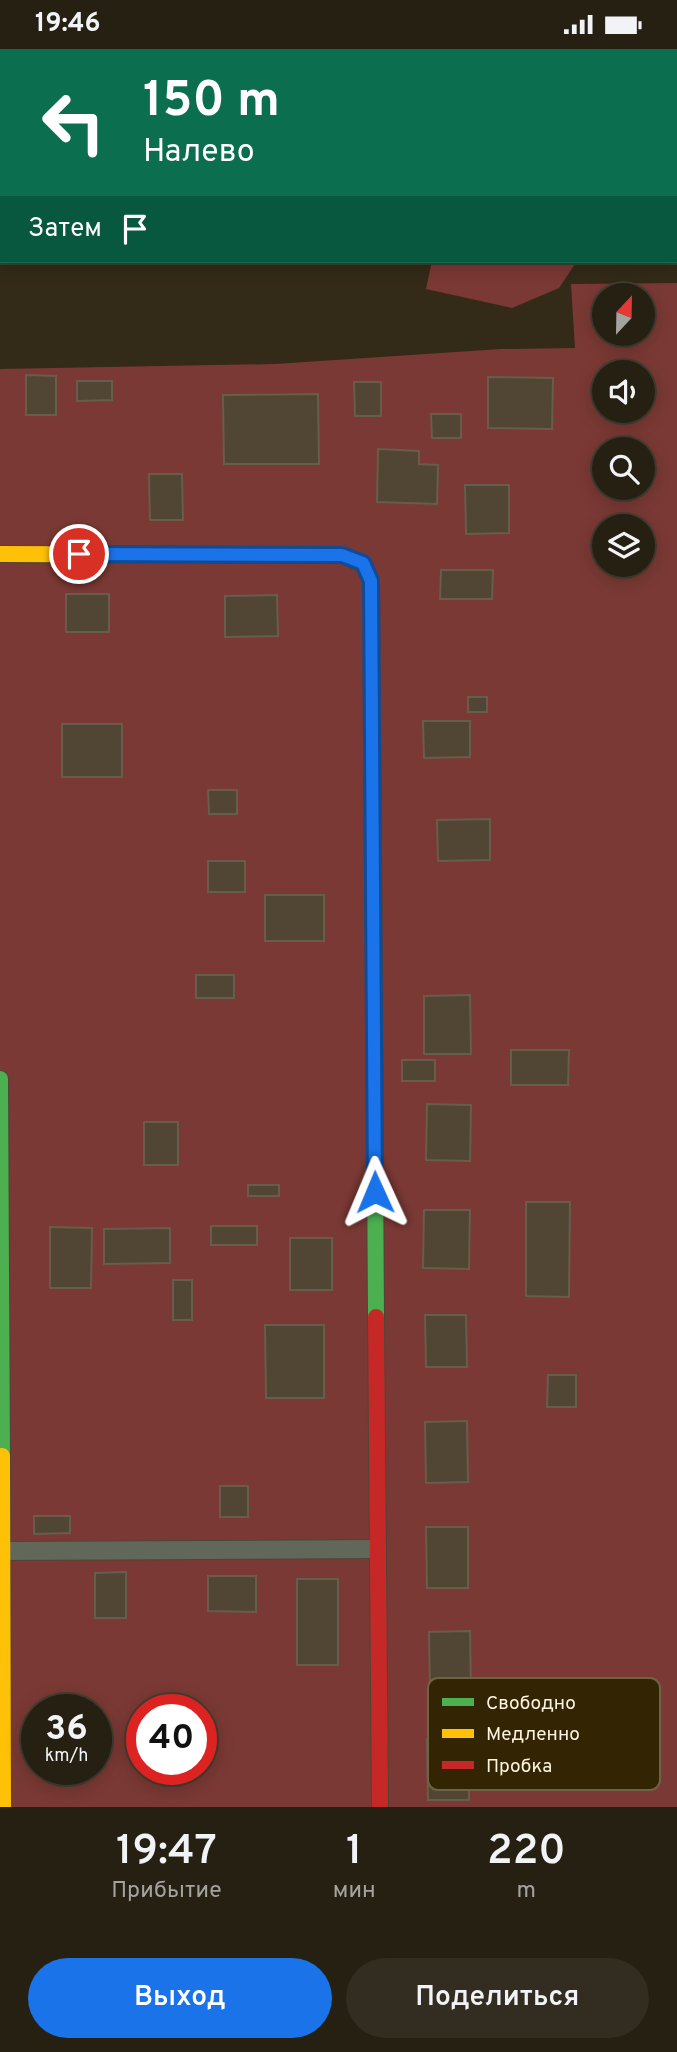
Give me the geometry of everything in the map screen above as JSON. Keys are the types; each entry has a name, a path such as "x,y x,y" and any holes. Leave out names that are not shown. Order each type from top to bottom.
{"street":[{"path":"0,554 342,555 363,563 371,581 380,1807"},
{"path":"0,1079 3,1807"}],"lane":[{"path":"2,1551 377,1549"}],"shaded area":[{"path":"432,263 576,263 559,288 512,308 426,289"},
{"path":"655,283 677,283 677,1807 0,1807 0,369 275,364 501,349 575,348 571,284 592,284 592,347 654,347"}],"building":[{"path":"26,375 56,376 56,415 26,415"},
{"path":"488,377 553,378 552,429 488,428"},
{"path":"77,381 112,381 112,400 77,401"},
{"path":"354,382 381,382 381,416 355,416"},
{"path":"318,394 319,464 224,464 223,395"},
{"path":"431,414 461,414 461,438 432,438"},
{"path":"378,449 419,451 419,464 438,465 437,504 377,502"},
{"path":"149,474 182,474 183,520 150,520"},
{"path":"465,485 509,485 509,533 466,534"},
{"path":"441,570 493,570 492,599 440,599"},
{"path":"66,594 109,594 109,632 66,632"},
{"path":"277,595 278,636 225,637 225,596"},
{"path":"468,697 487,697 487,712 468,712"},
{"path":"423,721 470,721 470,757 424,758"},
{"path":"62,724 122,724 122,777 62,777"},
{"path":"208,790 237,790 237,814 209,814"},
{"path":"490,819 490,860 438,861 437,820"},
{"path":"208,861 245,861 245,892 208,892"},
{"path":"265,895 324,895 324,941 265,941"},
{"path":"196,975 234,975 234,998 196,998"},
{"path":"470,995 471,1054 424,1054 424,996"},
{"path":"511,1050 569,1050 568,1085 511,1085"},
{"path":"402,1060 435,1060 435,1081 402,1081"},
{"path":"427,1104 471,1105 470,1161 426,1160"},
{"path":"144,1122 178,1122 178,1165 144,1165"},
{"path":"248,1185 279,1185 279,1196 248,1196"},
{"path":"526,1202 570,1202 569,1297 526,1296"},
{"path":"424,1210 470,1210 469,1269 423,1268"},
{"path":"211,1226 257,1226 257,1245 211,1245"},
{"path":"50,1227 92,1228 91,1288 50,1288"},
{"path":"170,1228 170,1263 104,1264 104,1229"},
{"path":"290,1238 332,1238 332,1290 290,1290"},
{"path":"173,1280 192,1280 192,1320 173,1320"},
{"path":"425,1315 466,1315 467,1367 426,1367"},
{"path":"265,1325 324,1325 324,1398 266,1398"},
{"path":"548,1375 576,1375 576,1407 547,1407"},
{"path":"467,1421 468,1482 426,1483 425,1422"},
{"path":"220,1486 248,1486 248,1517 220,1517"},
{"path":"34,1516 70,1516 70,1533 34,1534"},
{"path":"426,1527 468,1527 468,1588 427,1588"},
{"path":"126,1572 126,1618 95,1618 95,1573"},
{"path":"208,1576 256,1576 256,1612 208,1611"},
{"path":"297,1579 338,1579 338,1665 297,1665"},
{"path":"470,1631 471,1678 430,1678 429,1632"},
{"path":"427,1739 428,1790 469,1790 469,1800 428,1800"}],"traffic: fast":[{"path":"373,841 376,1317"},
{"path":"0,1079 2,1456"}],"traffic: slow":[{"path":"0,554 284,555"},
{"path":"2,1456 3,1807"}],"traffic: jam":[{"path":"284,555 342,555 363,564 371,581 373,841"},
{"path":"376,1317 380,1807"}],"route":[{"path":"79,554 342,555 363,563 371,581 375,1192"}]}
